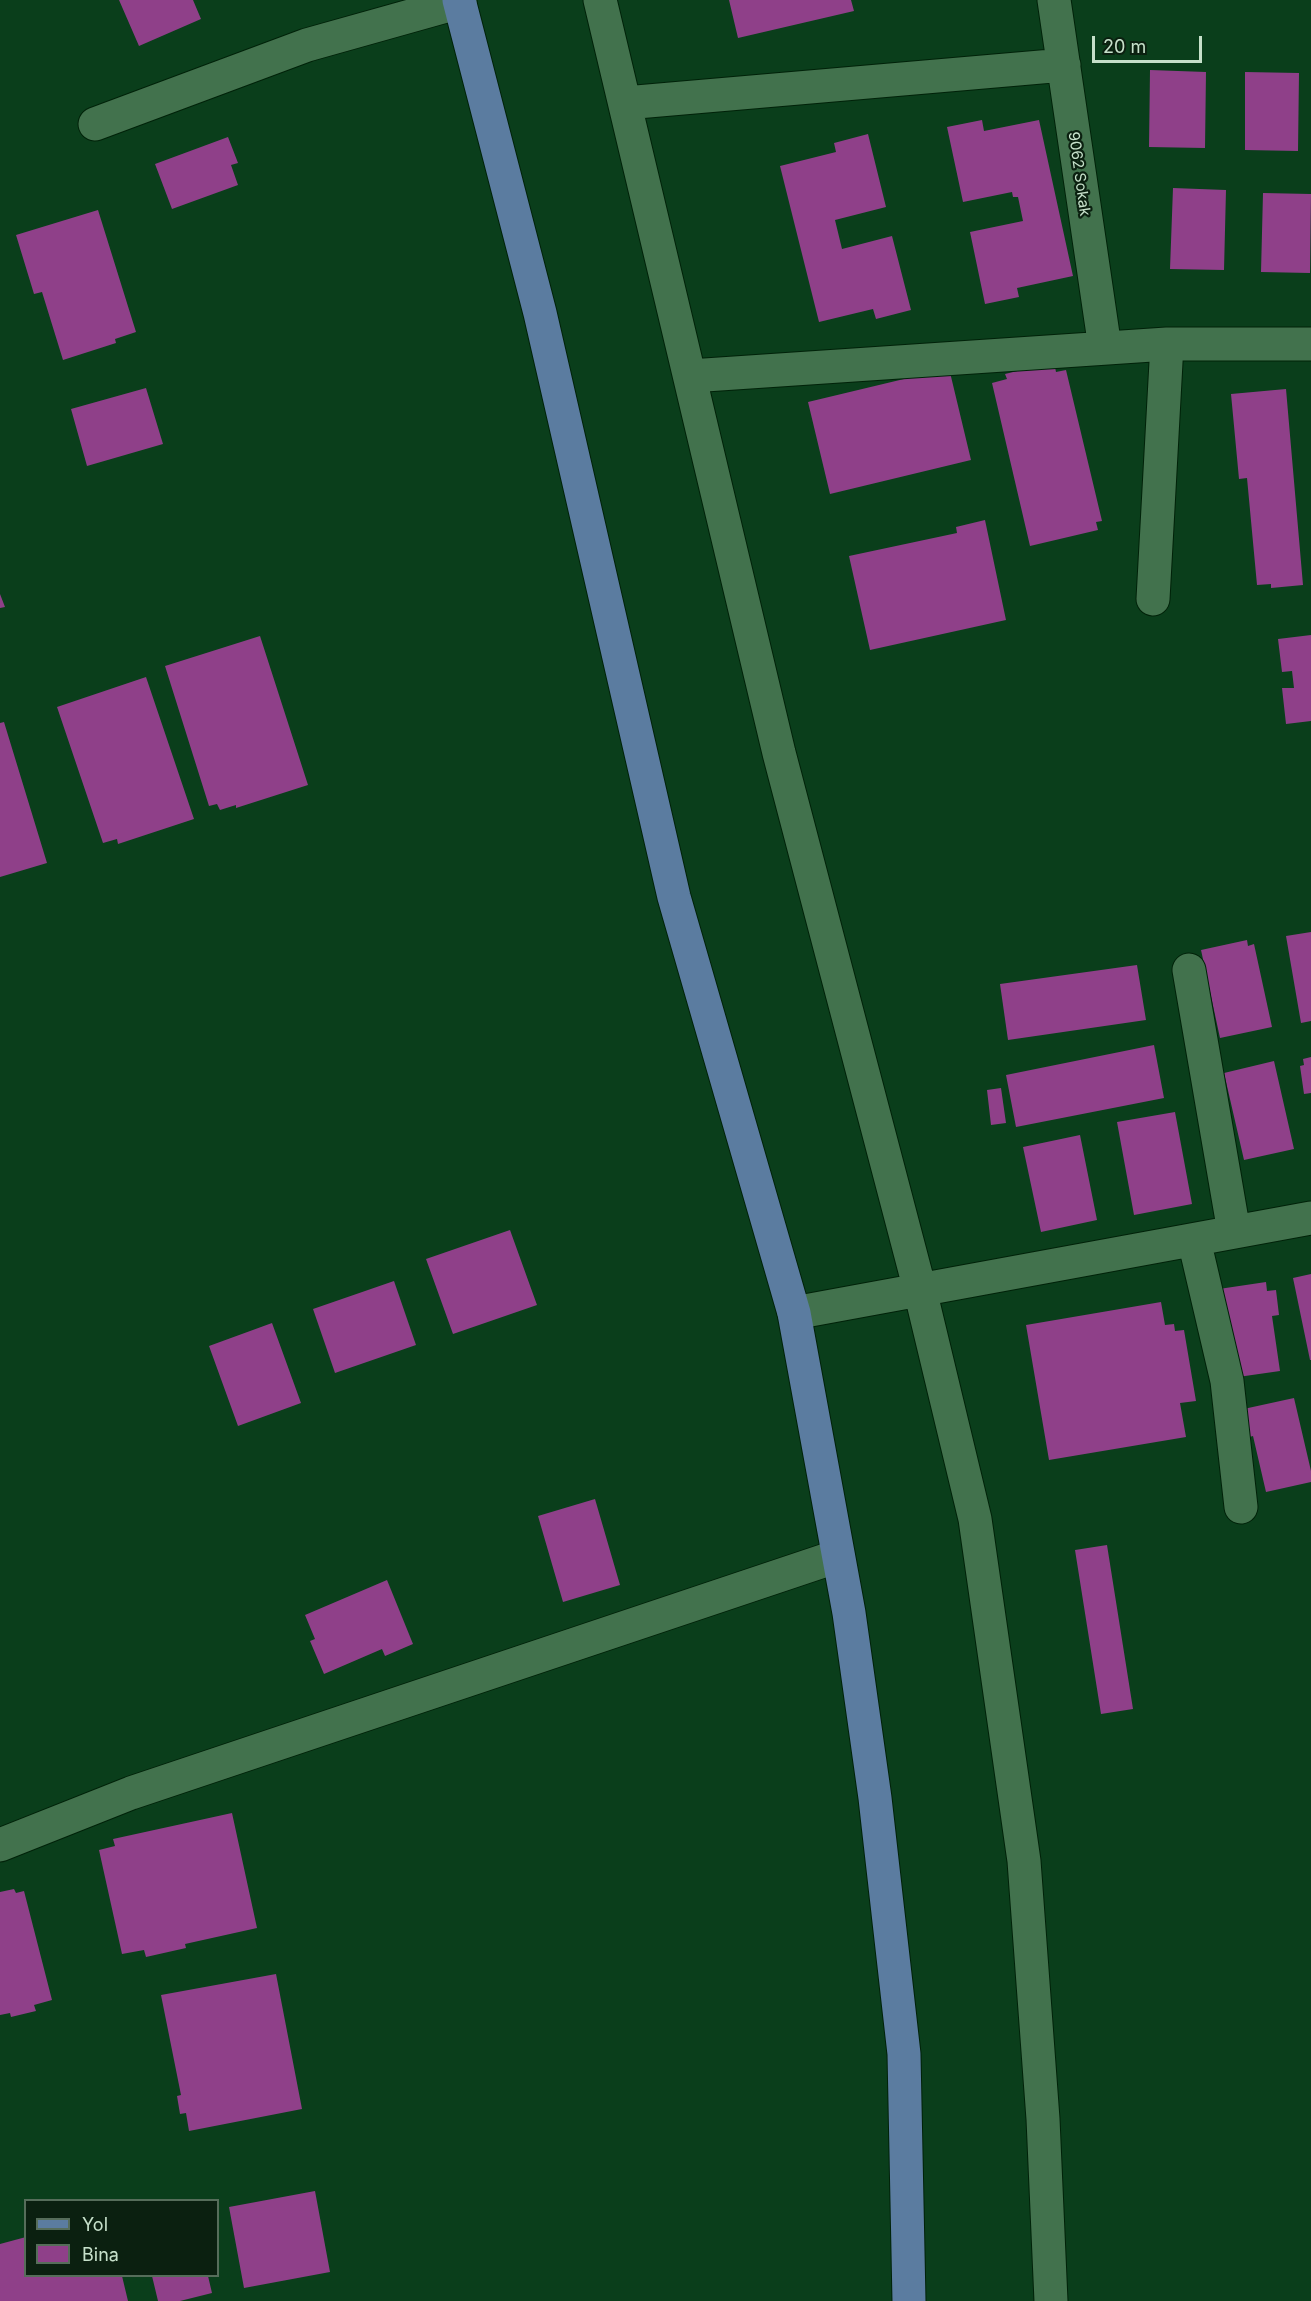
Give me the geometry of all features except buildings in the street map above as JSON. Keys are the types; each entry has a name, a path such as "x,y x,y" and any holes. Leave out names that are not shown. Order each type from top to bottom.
{"main road":[{"path":"459,1 540,313 674,897 794,1313 849,1613 875,1798 904,2054 909,2301"}],"street":[{"path":"600,0 779,753 920,1290 975,1519 1024,1861 1043,2119 1051,2301"},
{"name":"9062 Sokak","path":"1054,0 1105,348"},
{"path":"95,124 307,45 459,1"},
{"path":"625,103 1064,66"},
{"path":"690,376 1167,344 1311,344"},
{"path":"1153,599 1167,344"},
{"path":"1189,970 1234,1232"},
{"path":"794,1313 1311,1218"},
{"path":"1194,1240 1227,1381 1241,1507"},
{"path":"0,1845 131,1792 838,1556"}]}
